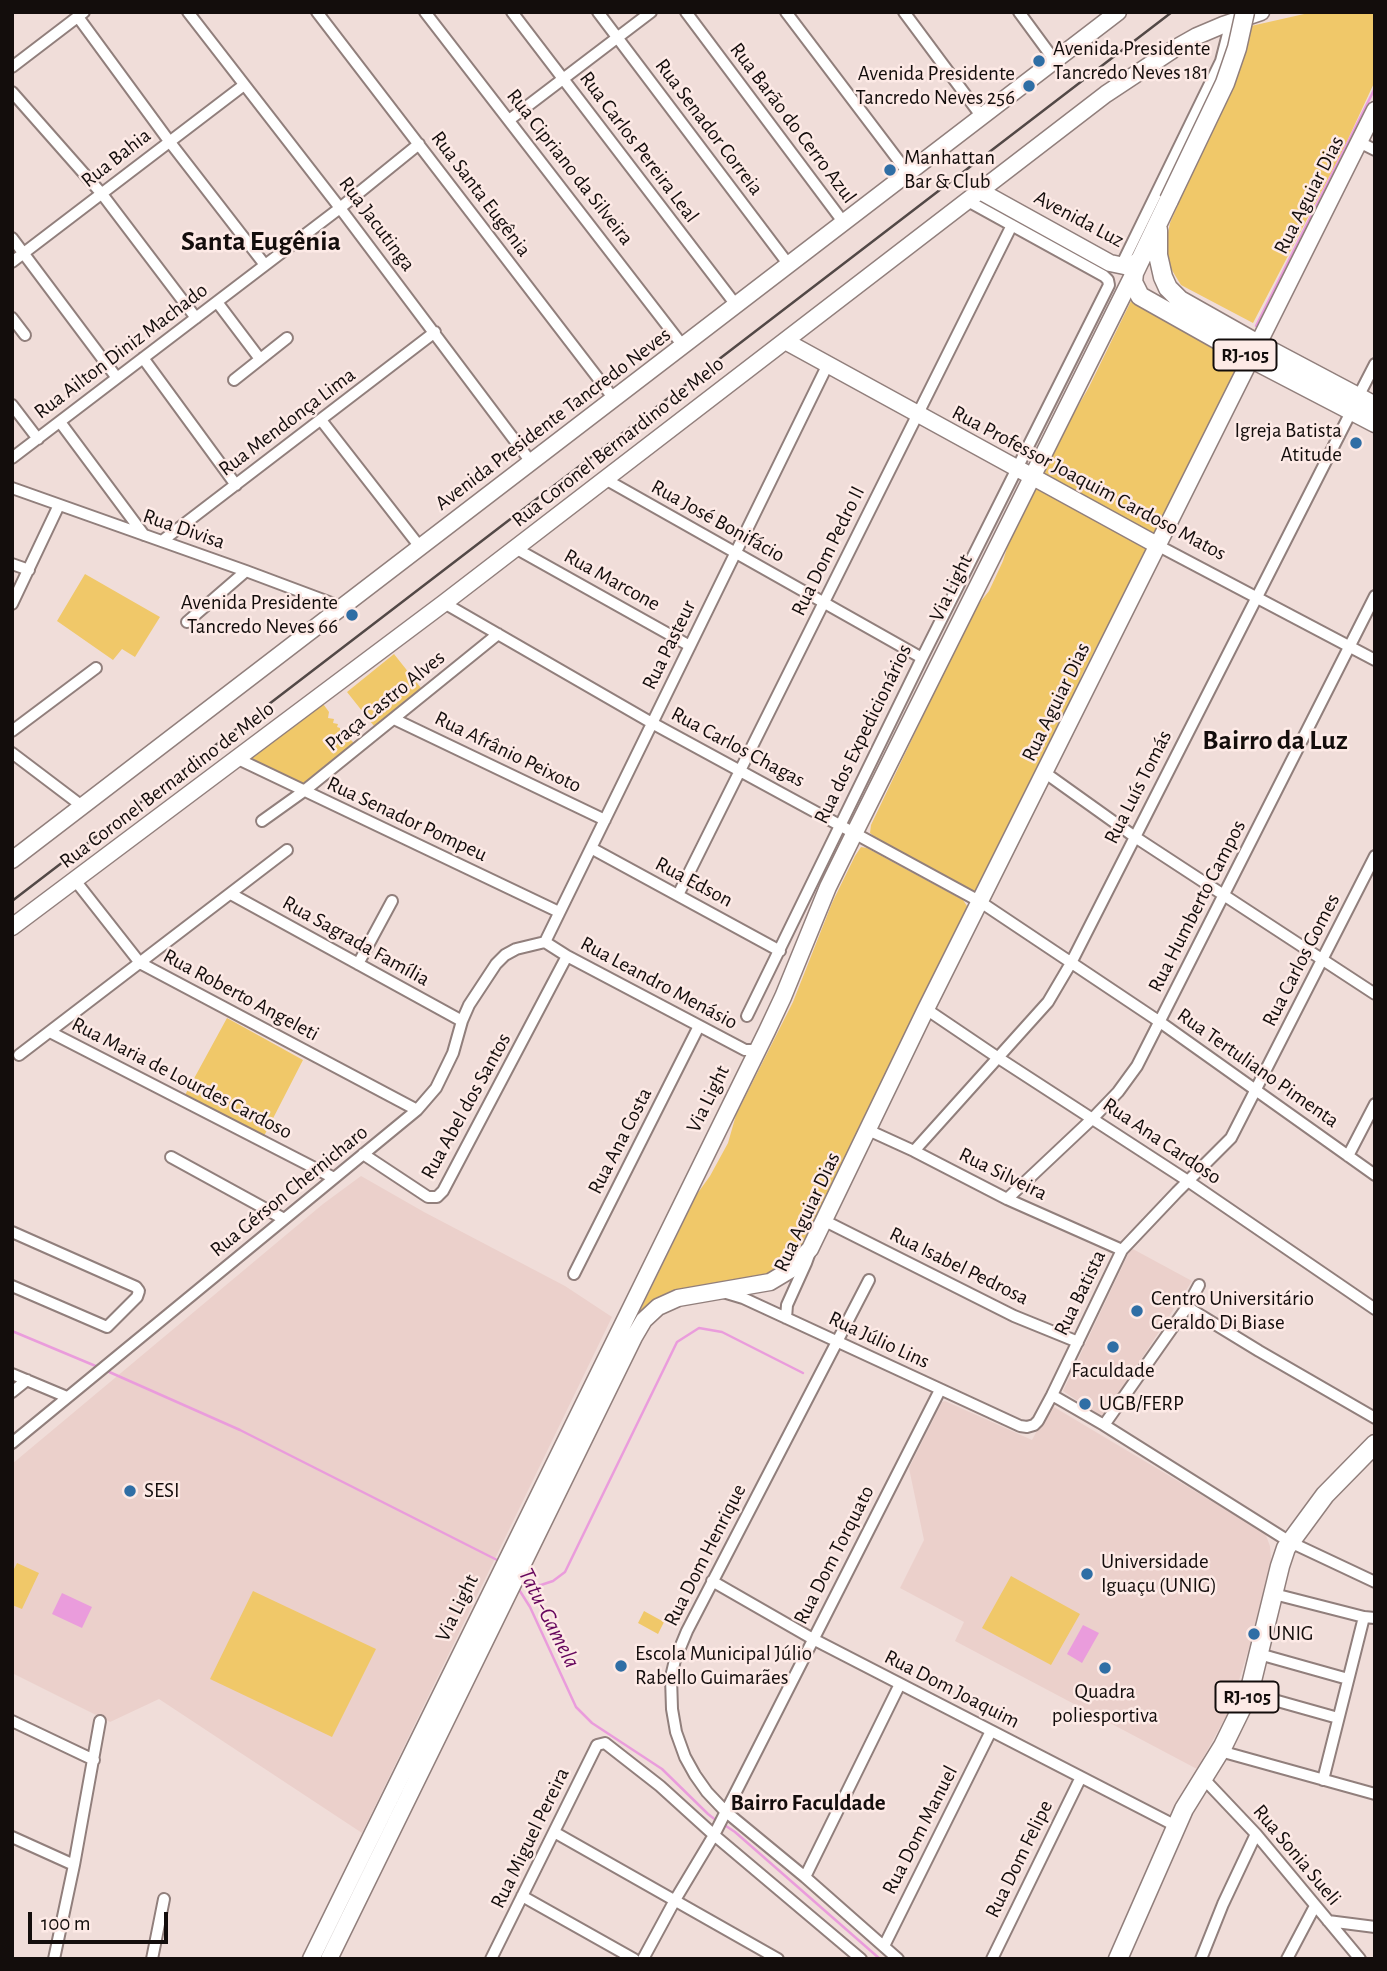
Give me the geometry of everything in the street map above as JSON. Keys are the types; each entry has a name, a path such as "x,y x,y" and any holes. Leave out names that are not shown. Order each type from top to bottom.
{"main road":[{"name":"Avenida Presidente Tancredo Neves","path":"12,860 1118,12"},
{"name":"Rua Coronel Bernardino de Melo","path":"12,927 444,603 1106,94 1185,42 1238,17 1262,12"},
{"name":"RJ-105","path":"1160,219 1225,83 1237,48 1238,17"},
{"name":"Rua Aguiar Dias","path":"810,1249 979,901 1374,112"},
{"name":"Avenida Luz","path":"974,196 1110,263 1132,266"},
{"name":"Avenida Luz","path":"1160,219 1132,266 1134,285 1142,298 1255,351 1355,403 1375,423"},
{"name":"Avenida Luz","path":"1160,219 1158,255 1168,288 1186,304 1255,351"},
{"name":"Via Light","path":"311,1959 783,997 828,887 1032,476 1132,266"},
{"name":"Rua Professor Joaquim Cardoso Matos","path":"785,341 1157,545"},
{"name":"Avenida Luz","path":"1355,403 1375,406"},
{"name":"Via Light","path":"328,1959 643,1321 671,1300 771,1282 790,1270 810,1249"},
{"name":"RJ-105","path":"1118,1959 1176,1826 1220,1751 1249,1693 1280,1566 1290,1542 1325,1495 1375,1444"}],"street":[{"name":"Rua Jacutinga","path":"188,12 435,332 531,462"},
{"name":"Rua Santa Eugênia","path":"317,12 614,399"},
{"name":"Rua Cipriano da Silveira","path":"425,12 683,346"},
{"name":"Rua Carlos Pereira Leal","path":"512,12 736,305"},
{"name":"Rua Senador Correia","path":"598,12 789,265"},
{"path":"509,120 651,12"},
{"name":"Rua Barão do Cerro Azul","path":"686,12 844,223"},
{"path":"786,12 908,173"},
{"path":"904,12 982,117"},
{"path":"1019,12 1055,61"},
{"path":"12,67 81,15 169,141 265,265"},
{"path":"1132,266 1238,17"},
{"name":"Rua Bahia","path":"12,262 244,85"},
{"path":"12,92 102,194 196,318"},
{"path":"1359,142 1375,150"},
{"name":"Rua Ailton Diniz Machado","path":"12,458 340,208 419,144"},
{"name":"Avenida Luz","path":"974,196 1012,225 1104,276 1110,282"},
{"name":"Rua Dom Pedro II","path":"678,895 1012,225"},
{"path":"12,238 117,378"},
{"name":"Rua dos Expedicionários","path":"747,1016 1110,282"},
{"path":"217,302 260,359"},
{"path":"12,318 25,335"},
{"name":"Rua Mendonça Lima","path":"162,541 435,332"},
{"path":"234,380 287,338"},
{"path":"143,358 236,485"},
{"name":"Rua Pasteur","path":"545,942 828,364"},
{"name":"Rua Luís Tomás","path":"915,1151 1048,1002 1071,962 1375,364"},
{"path":"12,405 38,439"},
{"path":"320,420 420,547"},
{"path":"60,422 144,535"},
{"name":"Rua José Bonifácio","path":"605,479 922,658"},
{"name":"Rua Divisa","path":"12,488 342,607"},
{"path":"12,604 59,505"},
{"name":"Rua Professor Joaquim Cardoso Matos","path":"1157,545 1375,660"},
{"name":"Rua Marcone","path":"515,548 690,646"},
{"path":"12,564 29,570"},
{"path":"187,622 246,571"},
{"name":"Rua Humberto Campos","path":"1007,1199 1093,1118 1118,1092 1137,1066 1375,596"},
{"name":"Rua Carlos Chagas","path":"444,603 652,723 979,901"},
{"name":"Praça Castro Alves","path":"262,821 304,792 498,634"},
{"path":"12,731 96,668"},
{"name":"Rua Afrânio Peixoto","path":"394,719 605,820"},
{"path":"12,753 82,806"},
{"name":"Rua Senador Pompeu","path":"238,759 559,912"},
{"path":"1044,772 1135,837 1375,994"},
{"name":"Rua Edson","path":"590,848 780,951"},
{"path":"19,1055 287,850"},
{"name":"Rua Carlos Gomes","path":"1188,1181 1231,1138 1375,856"},
{"name":"Rua Roberto Angeleti","path":"74,880 140,963 417,1110"},
{"name":"Rua Sagrada Família","path":"231,894 463,1021"},
{"path":"358,964 392,901"},
{"name":"Rua Tertuliano Pimenta","path":"979,901 1160,1022 1375,1175"},
{"name":"Rua Leandro Menásio","path":"545,942 745,1050 757,1050"},
{"name":"Rua Gérson Chernicharo","path":"12,1443 417,1110 436,1088 453,1053 463,1021 487,975 505,955 528,945 545,942"},
{"name":"Rua Abel dos Santos","path":"363,1154 428,1197 437,1197 443,1191 567,956"},
{"name":"Rua Ana Cardoso","path":"926,1009 1188,1181 1375,1309"},
{"name":"Rua Ana Costa","path":"575,1275 699,1026"},
{"name":"Rua Maria de Lourdes Cardoso","path":"50,1032 334,1178"},
{"path":"1348,1156 1375,1104"},
{"name":"Rua Silveira","path":"869,1130 1007,1199 1122,1250"},
{"path":"171,1157 284,1219"},
{"name":"Rua Batista","path":"1020,1426 1027,1427 1038,1421 1122,1250 1188,1181"},
{"name":"Rua Isabel Pedrosa","path":"825,1221 1014,1316 1078,1342"},
{"path":"12,1232 136,1287 139,1291 137,1297 107,1327 12,1286"},
{"name":"Rua Aguiar Dias","path":"786,1318 787,1305 810,1249"},
{"name":"Rua Dom Henrique","path":"869,1280 687,1631 671,1677 672,1709 676,1732 690,1766 724,1814 805,1877 898,1959"},
{"path":"1104,1425 1187,1307 1199,1285"},
{"name":"Rua Júlio Lins","path":"721,1291 739,1296 1020,1426"},
{"path":"1187,1307 1375,1418"},
{"path":"12,1374 68,1397"},
{"path":"12,1392 27,1380"},
{"name":"Rua Dom Torquato","path":"643,1959 716,1831 940,1390"},
{"path":"1052,1395 1290,1542 1375,1582"},
{"name":"Rua Dom Joaquim","path":"712,1581 813,1639 1176,1826"},
{"path":"1274,1594 1369,1618 1348,1679 1323,1780"},
{"path":"1259,1654 1348,1679"},
{"path":"805,1877 900,1684"},
{"path":"1249,1693 1338,1718"},
{"path":"12,1721 94,1760"},
{"path":"66,1959 54,1958 100,1721"},
{"name":"Rua Dom Manuel","path":"884,1946 991,1731"},
{"name":"Rua Miguel Pereira","path":"492,1958 597,1745 609,1745 716,1831"},
{"path":"1220,1751 1375,1794"},
{"name":"Rua Dom Felipe","path":"992,1959 1080,1777"},
{"name":"Rua Sonia Sueli","path":"1203,1778 1256,1834 1360,1959"},
{"path":"716,1831 861,1959"},
{"path":"554,1832 778,1959"},
{"path":"1201,1959 1256,1834"},
{"path":"12,1836 74,1865"},
{"path":"522,1896 634,1959"},
{"path":"152,1959 164,1899"},
{"path":"1287,1959 1315,1906"},
{"path":"1328,1921 1375,1927"}],"shaded area":[{"path":"1313,12 1375,12 1375,81 1342,152 1253,323 1181,285 1170,267 1166,242 1170,223 1230,86 1251,26"},
{"path":"1132,299 1244,360 1156,535 1044,475 1052,451 1089,387"},
{"path":"1036,488 1147,549 1111,629 1099,642 1082,675 1070,710 979,892 974,892 875,837 870,833 871,825 966,626 989,591 1011,535"},
{"path":"85,574 160,617 135,657 122,649 113,660 57,621"},
{"path":"394,654 421,688 374,726 347,692"},
{"path":"321,701 329,712 328,718 334,719 333,723 338,724 337,727 343,732 342,739 347,736 356,745 305,786 250,760 250,757"},
{"path":"861,847 963,900 968,913 965,920 799,1253 774,1273 636,1319 697,1194 728,1143 736,1115 793,1002 832,903"},
{"path":"227,1018 303,1060 264,1136 185,1095"},
{"path":"361,1176 565,1286 612,1317 362,1833 159,1699 110,1722 12,1673 12,1464 323,1204"},
{"name":"Centro Universitário Geraldo Di Biase","path":"1131,1248 1192,1281 1103,1418 1063,1391"},
{"name":"Universidade Iguaçu (UNIG)","path":"942,1402 1032,1440 1049,1408 1054,1407 1265,1533 1271,1560 1250,1645 1230,1709 1197,1769 955,1641 964,1622 900,1588 924,1540 909,1468"},
{"path":"17,1563 39,1573 22,1609 12,1605 12,1573"},
{"path":"1011,1576 1080,1614 1051,1665 982,1628"},
{"path":"253,1591 376,1649 332,1737 210,1679"},
{"path":"62,1593 92,1607 82,1628 52,1614"},
{"path":"644,1611 664,1622 658,1634 638,1623"},
{"path":"1083,1625 1099,1633 1082,1663 1067,1654"}],"waterway":[{"path":"1256,326 1375,88"},
{"path":"520,1585 541,1585 553,1581 565,1572 677,1342 699,1328 722,1332 803,1373"},
{"name":"Tatu-Gamela","path":"12,1331 98,1367"},
{"name":"Tatu-Gamela","path":"107,1371 240,1430 501,1562"},
{"name":"Tatu-Gamela","path":"518,1588 530,1607 576,1707 592,1723 662,1769 717,1821"},
{"name":"Tatu-Gamela","path":"723,1824 880,1959"}],"railway":[{"path":"12,901 1172,12"}],"place":[{"name":"Avenida Presidente Tancredo Neves 181","path":"1039,61"},
{"name":"Avenida Presidente Tancredo Neves 256","path":"1029,86"},
{"name":"Manhattan Bar & Club","path":"890,170"},
{"name":"Igreja Batista Atitude","path":"1356,443"},
{"name":"Avenida Presidente Tancredo Neves 66","path":"352,615"},
{"name":"Centro Universitário Geraldo Di Biase","path":"1137,1311"},
{"name":"Faculdade","path":"1113,1347"},
{"name":"UGB/FERP","path":"1085,1404"},
{"name":"SESI","path":"130,1491"},
{"name":"Universidade Iguaçu (UNIG)","path":"1087,1574"},
{"name":"UNIG","path":"1254,1634"},
{"name":"Escola Municipal Júlio Rabello Guimarães","path":"621,1666"},
{"name":"Quadra poliesportiva","path":"1105,1668"}],"district":[{"name":"Santa Eugênia","path":"261,242"},
{"name":"Bairro da Luz","path":"1275,741"},
{"name":"Bairro Faculdade","path":"808,1803"}]}
